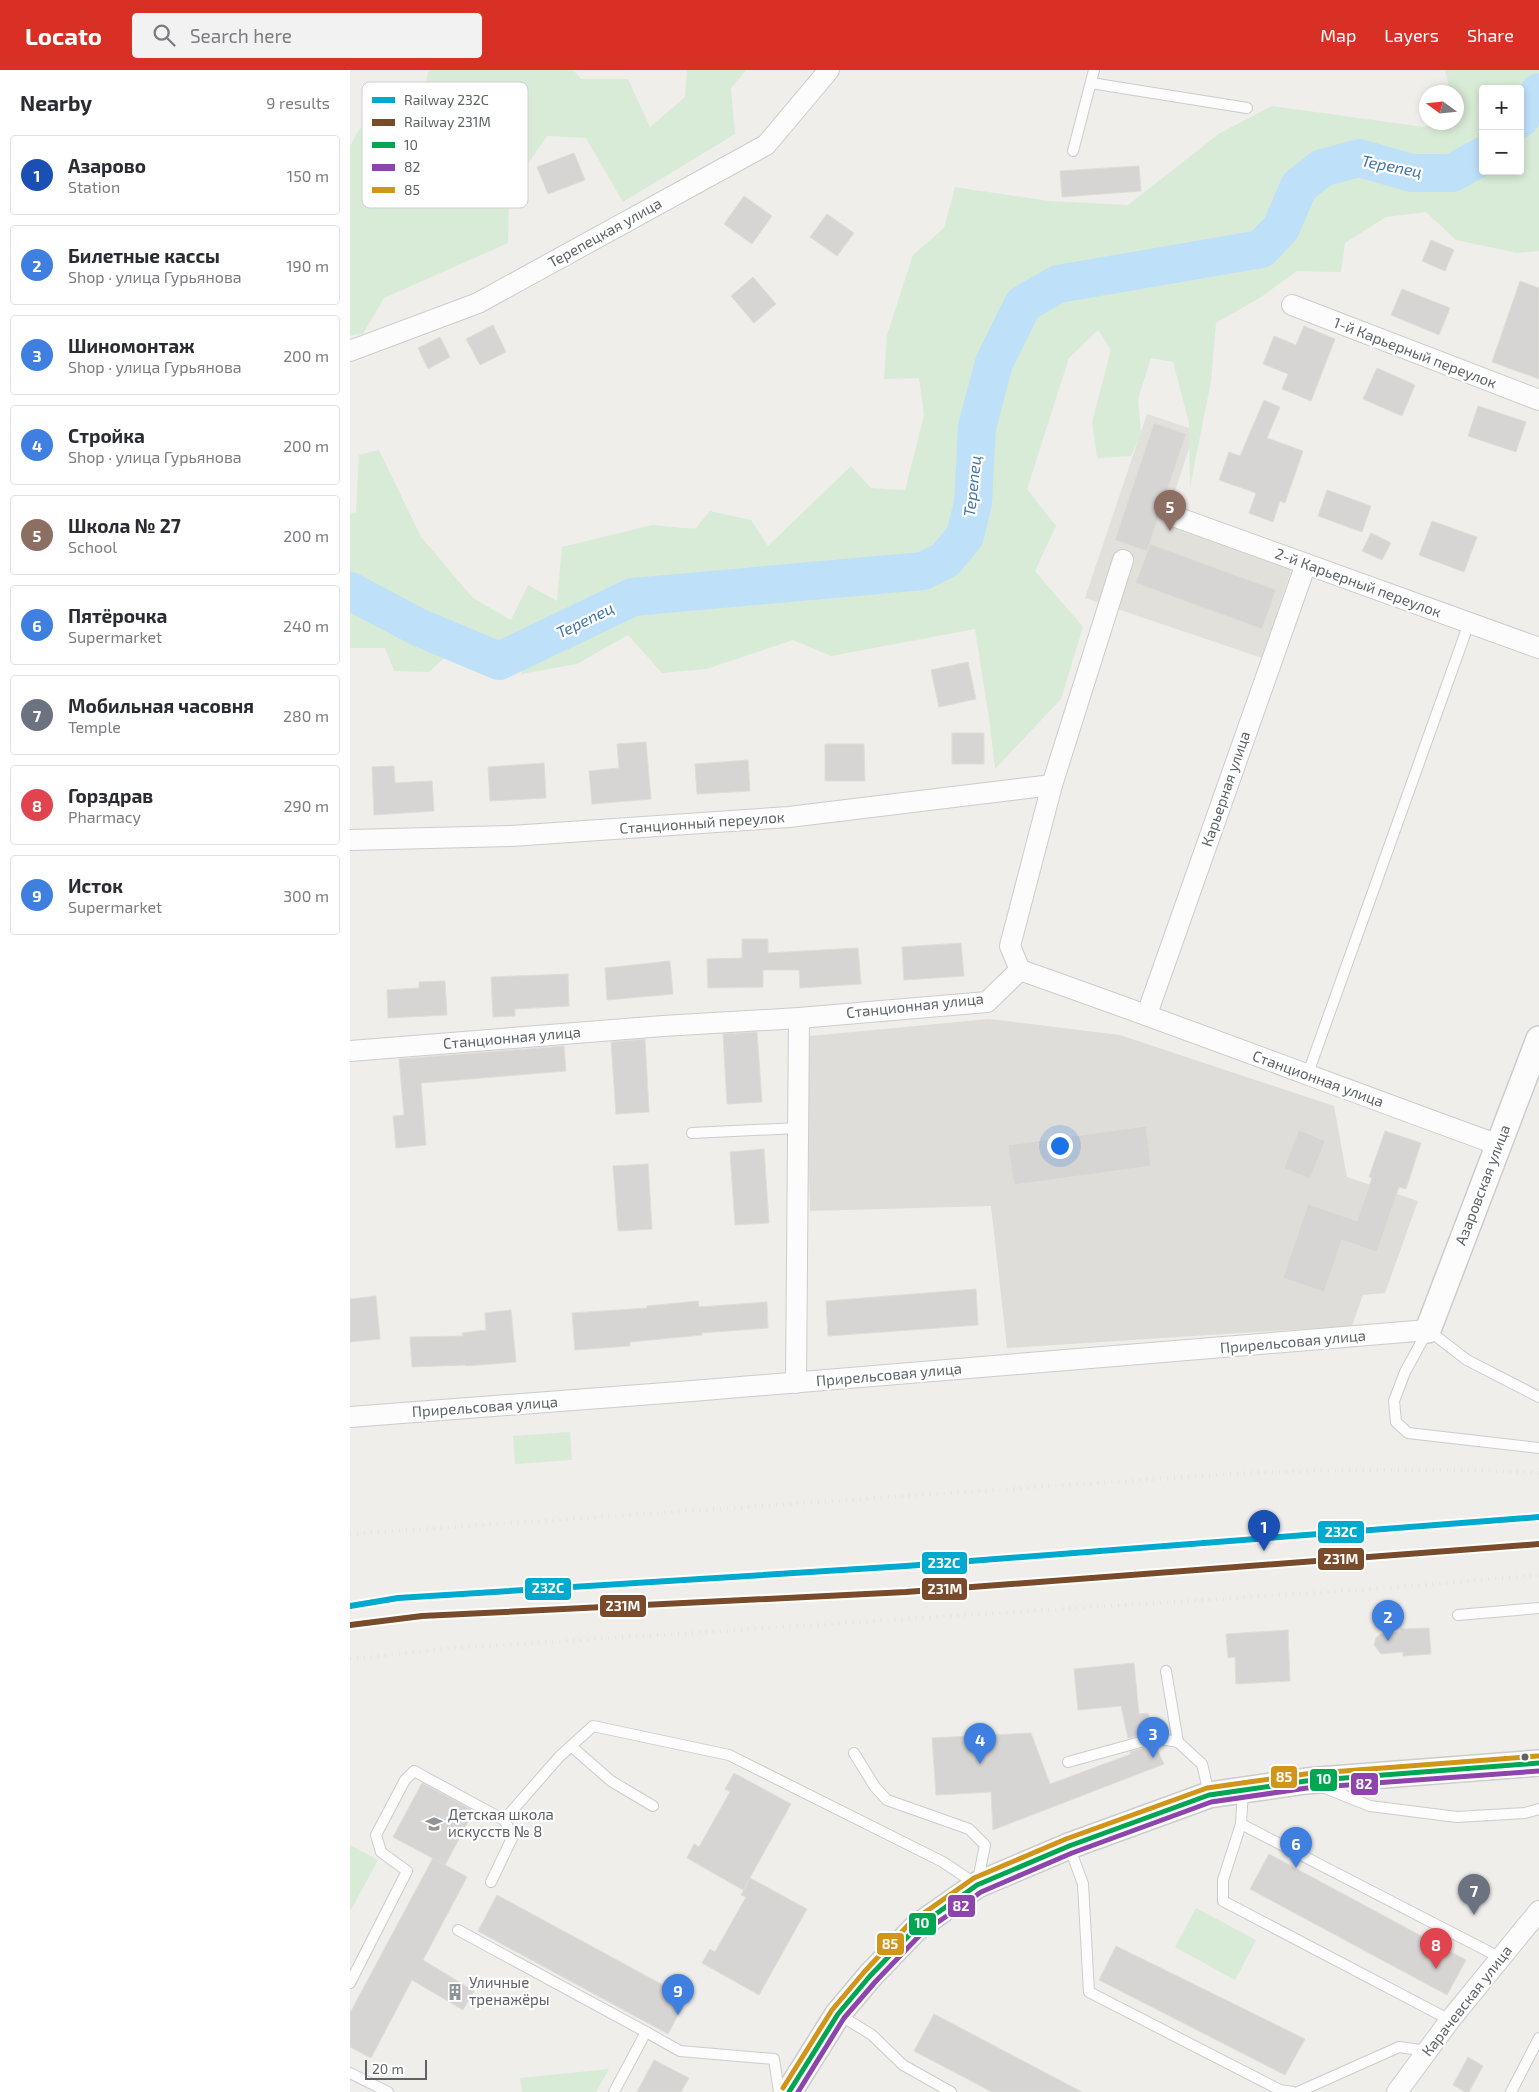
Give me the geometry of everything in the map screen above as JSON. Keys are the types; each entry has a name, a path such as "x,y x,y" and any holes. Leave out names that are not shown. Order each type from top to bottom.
{"street":[{"name":"Терепецкая улица","path":"350,351 478,303 766,145 829,70"},
{"name":"1-й Карьерный переулок","path":"1292,306 1539,400"},
{"name":"2-й Карьерный переулок","path":"1176,517 1539,648"},
{"path":"1020,970 1010,946 1052,785 1123,560"},
{"name":"Карьерная улица","path":"1147,1014 1306,564"},
{"name":"Станционный переулок","path":"350,840 512,836 789,817 1052,785"},
{"name":"Станционная улица","path":"350,1051 663,1026 799,1018 987,1002 1020,970 1147,1014 1307,1076 1498,1145"},
{"path":"796,1383 799,1018"},
{"name":"Азаровская улица","path":"1428,1330 1539,1039"},
{"name":"Прирельсовая улица","path":"350,1417 796,1383 1428,1330"},
{"path":"789,2092 838,2014 870,1976 916,1928 977,1885 1069,1846 1210,1795 1306,1781 1539,1763"},
{"name":"Карачевская улица","path":"1397,2092 1450,2020 1539,1911"}],"lane":[{"path":"1073,150 1094,70"},
{"path":"1091,83 1247,108"},
{"path":"1307,1076 1469,623"},
{"path":"692,1133 798,1128"},
{"path":"1539,1397 1467,1360 1428,1330 1405,1372 1394,1401 1396,1422 1408,1433 1539,1448"},
{"path":"1458,1615 1539,1608"},
{"path":"1166,1671 1178,1742"},
{"path":"504,1820 552,1764 593,1726 729,1756 943,1862 977,1885 985,1845 969,1829 887,1800 875,1787 854,1753"},
{"path":"1068,1762 1155,1738 1178,1742 1202,1764 1210,1795"},
{"path":"570,1746 611,1781 653,1806"},
{"path":"350,1983 407,1872 381,1852 376,1835 405,1780 414,1771 504,1820 513,1836 491,1882"},
{"path":"1306,1781 1370,1806 1457,1817 1525,1813 1539,1809"},
{"path":"1243,1789 1241,1824 1223,1880 1223,1901 1450,2020"},
{"path":"1241,1824 1501,1958"},
{"path":"1069,1846 1083,1884 1089,1992 1280,2090 1293,2092"},
{"path":"458,1930 680,2051 774,2059 780,2092"},
{"path":"838,2014 872,2035 903,2064 952,2092"},
{"path":"614,2092 646,2032"},
{"path":"1511,2092 1539,2038"},
{"path":"1298,2092 1399,2047 1427,2051"},
{"path":"350,2073 388,2092"}],"shaded area":[{"path":"1147,414 1195,430 1169,510 1297,553 1262,658 1085,598"},
{"path":"989,1019 1120,1035 1334,1106 1347,1177 1418,1201 1385,1293 1363,1295 1352,1326 1007,1348 991,1206 810,1211 806,1052 810,1036"}],"green space":[{"path":"429,70 573,70 581,79 628,79 650,127 685,97 687,70 746,70 731,88 735,134 623,202 586,138 547,136 528,164 528,82 426,82"},
{"path":"1445,70 1539,70 1539,251 1517,253 1456,240 1426,212 1386,217 1345,243 1341,272 1297,271 1261,297 1216,323 1211,381 1190,487 1189,423 1173,362 1151,358 1138,399 1141,434 1131,456 1097,458 1092,422 1111,350 1098,330 1069,358 1027,489 1056,526 1035,571 1083,627 1061,699 995,769 975,629 831,656 793,640 706,669 662,673 628,635 577,664 521,674 531,635 499,646 471,634 429,672 394,671 385,648 350,648 350,514 356,513 359,455 379,450 421,537 473,598 511,620 528,585 557,601 562,547 652,525 695,529 710,511 751,520 768,546 851,466 871,488 905,490 924,415 919,378 884,379 887,335 913,255 944,228 955,187 1049,201 1128,205 1220,133 1272,106 1419,126 1419,130 1464,130 1464,85 1448,85"},
{"path":"362,127 362,208 509,208 508,243 384,298 363,334 350,335 350,146"},
{"path":"570,1432 572,1460 515,1464 513,1436"},
{"path":"350,1845 378,1860 351,1910 350,1910"},
{"path":"1196,1908 1256,1940 1235,1980 1175,1947"},
{"path":"609,2069 596,2092 522,2092 520,2078"}],"building":[{"path":"574,153 585,180 548,194 537,167"},
{"path":"1139,166 1141,191 1062,197 1060,171"},
{"path":"744,196 772,216 752,244 724,224"},
{"path":"827,214 854,233 837,256 810,237"},
{"path":"1431,240 1454,250 1445,271 1422,261"},
{"path":"753,277 776,304 754,323 731,296"},
{"path":"1520,281 1539,288 1539,379 1492,362"},
{"path":"1402,289 1450,308 1439,335 1391,315"},
{"path":"493,325 506,352 480,365 466,339"},
{"path":"1304,326 1335,339 1311,401 1282,389 1288,374 1263,364 1274,336 1296,345"},
{"path":"440,337 450,357 428,369 418,348"},
{"path":"1377,368 1415,385 1402,416 1363,399"},
{"path":"1264,400 1280,407 1267,438 1303,451 1285,503 1280,501 1273,522 1249,513 1256,493 1219,480 1229,452 1240,456"},
{"path":"1478,406 1526,422 1516,452 1468,436"},
{"path":"1154,423 1186,434 1147,551 1115,540"},
{"path":"1327,490 1371,506 1362,532 1318,516"},
{"path":"1432,521 1477,537 1464,572 1419,555"},
{"path":"1371,533 1391,543 1382,560 1362,551"},
{"path":"1150,544 1276,590 1262,629 1136,583"},
{"path":"968,662 976,699 939,707 931,670"},
{"path":"952,733 984,733 984,764 952,764"},
{"path":"646,742 651,799 592,804 589,771 619,768 617,744"},
{"path":"825,744 864,744 865,781 825,781"},
{"path":"748,760 750,791 697,794 695,764"},
{"path":"544,763 546,798 490,801 488,767"},
{"path":"394,766 395,783 432,781 434,811 374,815 372,767"},
{"path":"742,939 768,939 768,953 858,948 861,984 800,988 799,970 763,970 763,987 708,988 707,959 742,958"},
{"path":"961,943 964,976 904,980 902,947"},
{"path":"670,961 673,994 607,1000 605,968"},
{"path":"568,974 569,1006 515,1009 515,1016 493,1017 491,977"},
{"path":"445,981 447,1015 388,1018 387,990 419,988 419,982"},
{"path":"757,1032 762,1102 727,1104 723,1034"},
{"path":"645,1039 649,1112 616,1114 611,1042"},
{"path":"564,1046 566,1071 421,1083 426,1145 396,1148 393,1116 404,1115 399,1059"},
{"path":"1146,1126 1151,1166 1014,1185 1008,1145"},
{"path":"1299,1130 1325,1141 1310,1179 1284,1168"},
{"path":"1385,1131 1421,1143 1406,1189 1399,1187 1377,1252 1342,1240 1324,1292 1283,1278 1308,1204 1357,1221 1372,1178 1369,1177"},
{"path":"764,1149 769,1223 735,1225 730,1152"},
{"path":"648,1164 652,1229 618,1231 613,1166"},
{"path":"976,1289 978,1325 828,1336 826,1301"},
{"path":"376,1296 380,1339 350,1342 350,1299"},
{"path":"698,1301 699,1307 767,1302 768,1328 701,1333 702,1335 630,1342 630,1346 575,1350 572,1313 647,1308 647,1306"},
{"path":"511,1310 516,1362 466,1366 412,1367 410,1337 463,1336 462,1333 486,1330 485,1313"},
{"path":"1429,1628 1431,1654 1403,1656 1403,1652 1381,1654 1374,1645 1376,1638 1380,1634 1401,1632 1401,1629"},
{"path":"1288,1630 1290,1681 1236,1684 1235,1657 1228,1658 1226,1634"},
{"path":"1134,1663 1139,1714 1148,1713 1152,1732 1128,1738 1121,1706 1078,1710 1074,1669"},
{"path":"1031,1733 1050,1784 1131,1754 1130,1752 1155,1745 1164,1764 993,1830 991,1792 936,1795 932,1738"},
{"path":"734,1773 791,1804 743,1890 687,1858 694,1844 699,1847 730,1792 725,1789"},
{"name":"Детская школа искусств № 8","path":"422,1783 474,1811 445,1865 393,1837"},
{"path":"1269,1854 1466,1960 1447,1995 1250,1889"},
{"path":"433,1858 467,1877 423,1960 474,1991 463,2010 412,1980 371,2058 350,2047 350,2013"},
{"path":"750,1878 807,1909 759,1995 702,1963 710,1949 715,1952 746,1897 741,1895"},
{"path":"497,1895 687,1998 668,2034 478,1931"},
{"path":"1116,1946 1305,2039 1285,2075 1099,1980"},
{"path":"934,2014 1082,2092 992,2092 914,2051"},
{"path":"1468,2057 1483,2066 1469,2092 1465,2092 1453,2085"},
{"path":"654,2060 689,2078 681,2092 637,2092"}],"waterway":[{"name":"Терепец","path":"1524,113 1539,92"},
{"name":"Терепец","path":"350,591 418,627 499,661 633,597 923,571 945,560 965,536 973,503 977,427 994,363 1023,304 1058,284 1261,249 1281,228 1299,186 1322,168 1359,158 1412,173 1452,173 1479,158"}],"railway":[{"path":"350,1534 1244,1473 1350,1470 1483,1470 1539,1473"},
{"path":"350,1659 456,1648 1388,1588 1539,1575"}],"rail line":[{"name":"232C","path":"350,1606 398,1598 906,1566 1539,1517"},
{"name":"231М","path":"350,1625 422,1616 906,1592 1539,1544"}],"transit line":[{"name":"85","path":"783,2088 832,2010 865,1971 911,1922 974,1878 1066,1839 1207,1788 1305,1774 1538,1756"},
{"name":"10","path":"789,2092 838,2014 870,1976 916,1928 977,1885 1069,1846 1209,1795 1306,1781 1539,1763"},
{"name":"82","path":"798,2092 844,2018 876,1981 921,1934 981,1892 1072,1853 1211,1802 1307,1788 1539,1771"}],"place":[{"name":"Школа № 27","path":"1170,531"},
{"name":"Азарово","path":"1264,1551"},
{"name":"Билетные кассы","path":"1388,1641"},
{"name":"Шиномонтаж","path":"1153,1758"},
{"name":"Стройка","path":"980,1764"},
{"name":"Детская школа искусств № 8","path":"434,1824"},
{"name":"Пятёрочка","path":"1296,1868"},
{"name":"Мобильная часовня","path":"1474,1915"},
{"name":"Горздрав","path":"1436,1969"},
{"name":"Уличные тренажёры","path":"455,1992"},
{"name":"Исток","path":"678,2015"}]}
